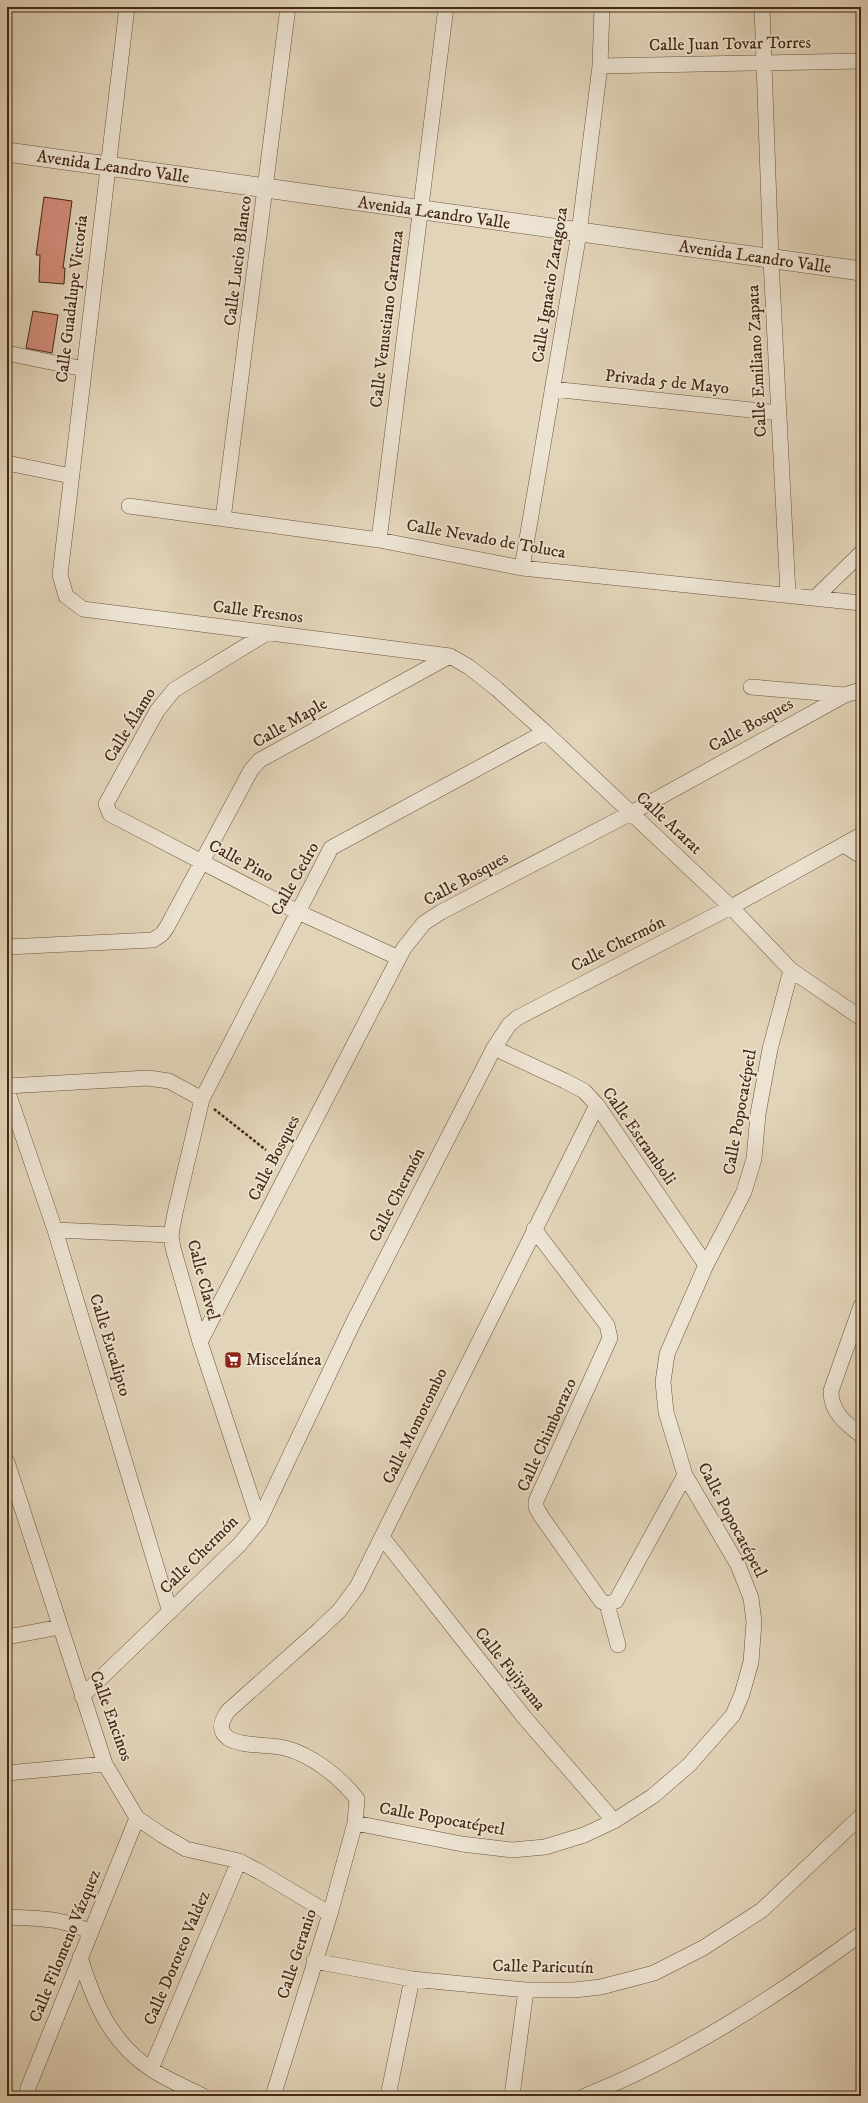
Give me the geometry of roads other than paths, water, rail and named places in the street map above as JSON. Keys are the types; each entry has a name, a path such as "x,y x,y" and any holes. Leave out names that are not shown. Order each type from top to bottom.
{"street":[{"name":"Calle Guadalupe Victoria","path":"66,596 60,575 107,165 127,7"},
{"name":"Calle Lucio Blanco","path":"223,519 288,7"},
{"name":"Calle Venustiano Carranza","path":"380,540 446,7"},
{"name":"Calle Ignacio Zaragoza","path":"522,568 579,233 600,66 602,7"},
{"name":"Calle Emiliano Zapata","path":"762,7 771,260 788,594"},
{"name":"Calle Juan Tovar Torres","path":"600,66 861,61"},
{"name":"Avenida Leandro Valle","path":"7,152 771,260 861,271"},
{"path":"7,353 84,369"},
{"name":"Privada 5 de Mayo","path":"552,389 779,413"},
{"path":"7,463 71,476"},
{"name":"Calle Nevado de Toluca","path":"129,506 380,540 522,568 788,594 861,603"},
{"path":"816,597 861,553"},
{"name":"Calle Fresnos","path":"66,596 83,609 450,656"},
{"name":"Calle Álamo","path":"110,814 106,804 157,711 166,698 174,690 267,633"},
{"name":"Calle Ararat","path":"450,656 469,667 497,689 544,732 731,907 791,970 861,1018"},
{"name":"Calle Maple","path":"7,946 153,940 162,934 167,927 251,770 260,760 450,656"},
{"path":"751,687 844,695"},
{"name":"Calle Bosques","path":"200,1342 399,958 413,935 424,923 441,912 631,813 844,695 861,690"},
{"name":"Calle Cedro","path":"202,1099 331,848 544,732"},
{"name":"Calle Pino","path":"110,814 298,912 399,958"},
{"name":"Calle Chermón","path":"82,1696 240,1544 259,1521 354,1321 494,1048 509,1025 518,1018 731,907 861,835"},
{"path":"844,844 861,856"},
{"name":"Calle Popocatépetl","path":"221,1728 228,1738 239,1742 286,1748 316,1762 349,1788 357,1799 355,1823 462,1844 512,1850 545,1847 584,1835 614,1821 653,1796 689,1766 733,1715 742,1694 751,1662 754,1622 751,1598 738,1565 685,1475 666,1412 663,1382 667,1354 706,1265 744,1192 754,1159 758,1114 770,1049 791,970"},
{"name":"Calle Estramboli","path":"494,1048 584,1091 597,1104 706,1265"},
{"path":"7,1086 148,1078 169,1081 202,1099"},
{"name":"Calle Eucalipto","path":"7,1090 56,1230 170,1612"},
{"name":"Calle Clavel","path":"202,1099 171,1234 173,1248 200,1342 259,1521"},
{"name":"Calle Momotombo","path":"221,1728 221,1721 228,1711 339,1610 357,1587 597,1104"},
{"path":"56,1230 171,1234"},
{"name":"Calle Chimborazo","path":"534,1230 607,1325 610,1338 536,1501 536,1507 601,1601 607,1604"},
{"path":"861,1306 831,1391 831,1401 836,1413 846,1424 861,1435"},
{"name":"Calle Encinos","path":"7,1462 14,1504 60,1627 105,1764 137,1818 186,1849 239,1861 330,1914"},
{"path":"618,1645 607,1604 616,1601 685,1475"},
{"name":"Calle Fujiyama","path":"382,1536 524,1717 614,1821"},
{"path":"7,1636 60,1627"},
{"path":"7,1773 105,1764"},
{"name":"Calle Paricutín","path":"314,1961 412,1979 526,1990 574,1990 601,1987 654,1973 703,1948 762,1910 861,1816"},
{"name":"Calle Filomeno Vázquez","path":"28,2088 137,1818"},
{"name":"Calle Geranio","path":"273,2096 314,1961 330,1914 355,1823"},
{"name":"Calle Doroteo Valdez","path":"151,2069 239,1861"},
{"path":"7,1917 53,1919 70,1922 91,1932"},
{"path":"591,2095 681,2051 730,2023 861,1934"},
{"path":"80,1957 92,1996 110,2029 129,2052 151,2069 203,2096"},
{"path":"388,2096 412,1979"},
{"path":"512,2096 526,1990"}],"place":[{"name":"Miscelánea","path":"233,1360"}]}
